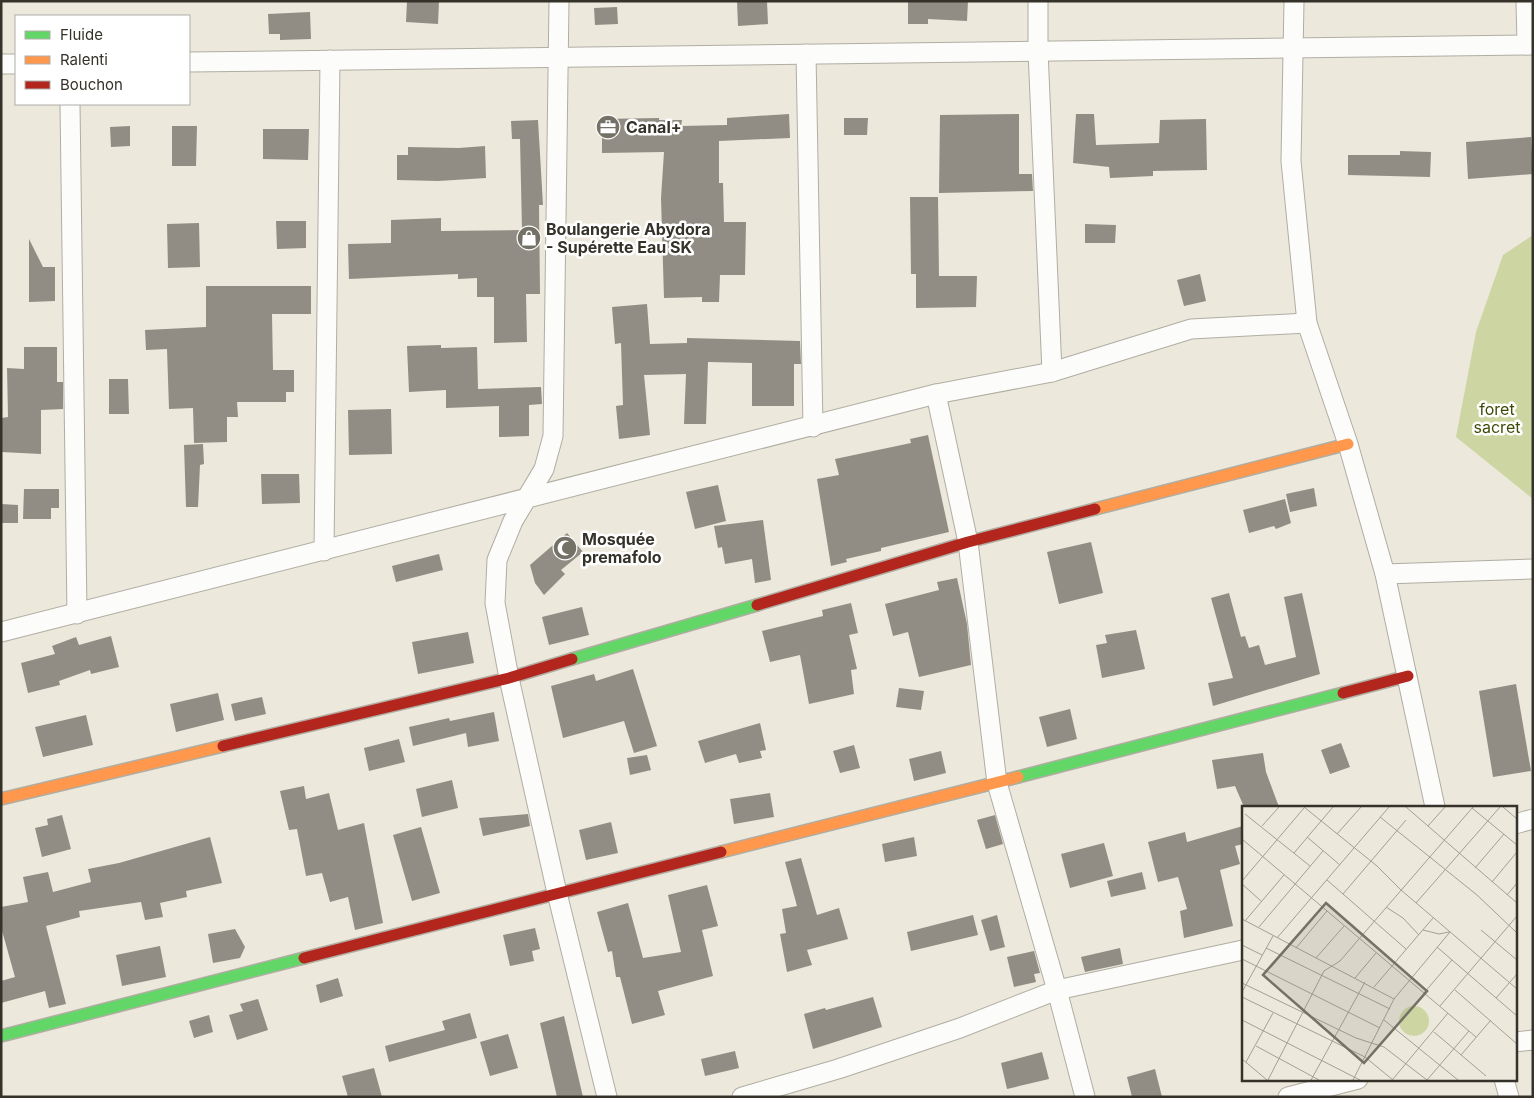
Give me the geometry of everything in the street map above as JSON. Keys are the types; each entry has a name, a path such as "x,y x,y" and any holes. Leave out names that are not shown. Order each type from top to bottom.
{"street":[{"path":"558,1 559,57 553,436 544,469 528,499 513,521 497,560 495,603 509,678 607,1097"},
{"path":"1038,1 1038,51 1052,372"},
{"path":"1294,1 1291,161 1307,323 1348,444 1385,574 1435,806"},
{"path":"190,62 1530,45 1526,1"},
{"path":"806,54 813,427"},
{"path":"324,551 330,60"},
{"path":"1,64 15,64"},
{"path":"70,105 78,614"},
{"path":"1,632 813,427 936,394 1052,372 1191,329 1307,323"},
{"path":"936,394 968,542 997,783 1057,990 1085,1097"},
{"path":"1,799 509,678 968,542 1348,444"},
{"path":"1385,574 1533,569"},
{"path":"1,1036 997,783 1408,676"},
{"path":"1516,824 1533,819"},
{"path":"742,1097 838,1069 960,1028 1057,990 1242,950"},
{"path":"1516,1042 1533,1040"},
{"path":"1288,1097 1354,1080"},
{"path":"1504,1080 1509,1097"}],"green space":[{"name":"foret sacret","path":"1533,235 1533,499 1456,437 1476,332 1503,255"}],"building":[{"path":"407,1 439,1 438,24 406,22"},
{"path":"737,1 767,1 768,24 738,26"},
{"path":"908,1 968,1 967,21 928,19 928,24 908,24"},
{"path":"617,7 618,24 595,25 594,8"},
{"path":"310,12 311,39 280,40 280,34 269,34 268,14"},
{"path":"789,114 790,138 719,141 719,183 723,183 724,222 746,222 745,275 720,275 719,302 702,302 702,297 664,298 661,198 664,152 602,153 602,119 659,118 659,120 682,120 681,126 727,125 727,118"},
{"path":"1019,114 1019,174 1032,174 1033,191 939,193 940,115"},
{"path":"1076,114 1094,114 1096,145 1159,143 1160,120 1206,119 1207,170 1153,171 1153,176 1110,178 1109,167 1073,163"},
{"path":"844,118 868,118 867,135 844,135"},
{"path":"538,120 543,205 539,205 540,294 526,294 527,342 494,343 494,297 477,297 477,278 458,279 458,274 349,279 348,244 391,243 391,220 441,218 441,231 522,230 520,139 512,139 511,121"},
{"path":"130,126 130,146 111,147 110,127"},
{"path":"172,126 197,126 196,166 172,166"},
{"path":"263,129 309,129 308,160 263,159"},
{"path":"1531,137 1533,174 1468,179 1466,142"},
{"path":"485,146 486,178 438,181 397,180 397,155 408,155 408,147 459,148"},
{"path":"1400,151 1431,152 1430,177 1348,175 1348,155 1400,155"},
{"path":"910,197 938,197 939,276 977,276 976,307 916,308 916,274 911,274"},
{"path":"276,221 306,221 306,248 277,249"},
{"path":"199,223 200,267 168,268 167,224"},
{"path":"1085,224 1116,225 1115,243 1085,243"},
{"path":"29,239 43,267 55,267 55,301 29,302"},
{"path":"1200,274 1206,301 1184,306 1177,280"},
{"path":"206,286 311,286 311,314 272,314 273,370 294,370 294,392 286,392 286,402 237,402 238,417 227,417 227,442 194,443 193,408 169,409 167,349 146,350 145,330 206,327"},
{"path":"647,304 650,344 687,343 687,338 800,341 801,364 794,364 794,406 752,406 752,363 708,362 706,424 684,424 686,374 644,375 650,435 619,439 616,406 623,405 621,343 615,344 612,307"},
{"path":"441,345 441,348 477,347 478,389 541,387 542,404 529,405 529,436 499,437 499,406 446,408 446,390 409,392 407,346"},
{"path":"24,347 57,347 57,382 63,382 63,409 41,410 41,454 1,452 1,418 8,417 7,368 24,369"},
{"path":"109,379 128,379 129,414 109,414"},
{"path":"391,409 392,454 349,455 348,410"},
{"path":"928,435 949,532 881,548 881,551 846,559 847,562 831,566 817,479 839,475 835,459 911,443 910,439"},
{"path":"203,444 204,464 200,465 198,507 186,507 184,445"},
{"path":"261,474 299,474 300,503 262,504"},
{"path":"718,485 726,521 695,529 686,492"},
{"path":"1314,488 1317,506 1290,512 1286,494"},
{"path":"24,489 59,489 59,508 51,508 51,519 23,519"},
{"path":"1285,499 1291,523 1276,529 1274,526 1249,533 1243,510"},
{"path":"1,504 18,505 18,523 1,523"},
{"path":"763,520 771,580 755,583 752,559 725,564 722,547 718,548 714,526"},
{"path":"567,533 583,552 561,570 565,574 544,595 535,583 530,565"},
{"path":"1091,542 1103,593 1059,604 1047,552"},
{"path":"439,554 443,570 396,582 392,566"},
{"path":"957,578 967,624 971,665 919,677 908,632 893,636 885,604 939,590 937,582"},
{"path":"1229,593 1241,637 1245,636 1249,648 1259,645 1265,665 1296,657 1284,597 1302,593 1320,674 1213,706 1208,683 1233,678 1211,598"},
{"path":"851,603 858,633 849,635 857,669 851,670 854,694 809,704 800,655 770,662 762,631 823,616 822,610"},
{"path":"582,607 589,635 549,645 542,617"},
{"path":"1136,630 1145,669 1102,678 1096,645 1107,643 1105,635"},
{"path":"468,632 474,663 418,674 412,642"},
{"path":"111,636 119,667 91,674 90,670 59,681 60,685 28,693 21,663 55,654 52,646 76,637 79,645"},
{"path":"633,669 657,746 634,753 624,721 563,738 551,686 594,674 596,681"},
{"path":"1516,684 1531,771 1493,777 1479,691"},
{"path":"899,688 924,691 921,710 896,707"},
{"path":"218,693 224,720 176,732 170,704"},
{"path":"262,697 266,714 235,721 231,704"},
{"path":"1070,709 1077,739 1047,747 1039,717"},
{"path":"494,712 499,741 468,747 466,733 413,746 409,727 449,718 450,721"},
{"path":"86,715 93,745 43,757 35,727"},
{"path":"760,723 766,750 760,751 762,758 739,763 736,754 705,763 698,741"},
{"path":"399,739 405,762 369,771 364,748"},
{"path":"1341,743 1350,767 1330,774 1321,750"},
{"path":"854,745 860,768 840,773 833,751"},
{"path":"941,751 946,773 914,781 909,759"},
{"path":"1263,753 1266,772 1279,806 1244,806 1235,786 1217,789 1212,760"},
{"path":"647,755 651,770 630,775 627,758"},
{"path":"452,780 458,808 422,817 416,789"},
{"path":"304,786 306,799 329,793 338,830 364,823 383,923 355,930 348,897 330,902 322,873 306,876 297,829 289,830 280,791"},
{"path":"770,793 774,817 734,824 730,799"},
{"path":"528,814 530,826 483,836 479,818"},
{"path":"62,815 71,849 42,857 35,828 48,825 47,819"},
{"path":"995,815 1003,844 986,849 977,820"},
{"path":"611,822 618,853 586,860 579,830"},
{"path":"1242,826 1242,844 1235,846 1240,864 1220,870 1233,926 1184,938 1180,911 1187,909 1178,877 1158,882 1148,842 1185,832 1187,842"},
{"path":"421,827 440,893 412,901 393,835"},
{"path":"210,837 222,883 186,891 187,897 160,903 163,917 145,920 141,902 79,911 80,917 46,926 66,1004 49,1008 45,991 1,1003 1,981 15,977 1,927 1,907 28,902 23,877 48,872 53,892 91,882 88,869 119,863"},
{"path":"914,837 917,856 885,862 882,844"},
{"path":"1104,843 1113,876 1070,888 1061,854"},
{"path":"801,858 817,915 839,908 848,939 807,950 812,965 787,972 780,934 786,933 782,909 797,906 785,862"},
{"path":"1142,872 1146,889 1111,897 1107,881"},
{"path":"707,885 718,926 702,930 713,976 658,991 665,1015 632,1024 620,977 616,977 612,951 608,952 597,912 628,903 643,958 681,952 668,895"},
{"path":"973,915 978,935 911,951 907,932"},
{"path":"997,915 1005,947 990,951 981,920"},
{"path":"535,928 540,949 532,951 534,961 510,966 503,935"},
{"path":"235,929 245,947 240,958 213,963 208,934"},
{"path":"160,946 166,977 122,986 116,955"},
{"path":"1120,948 1123,964 1085,972 1081,957"},
{"path":"1034,951 1040,973 1034,974 1036,982 1014,987 1007,957"},
{"path":"338,978 343,996 320,1003 316,985"},
{"path":"873,997 882,1027 813,1049 804,1014"},
{"path":"258,999 268,1030 237,1040 229,1015 243,1011 240,1004"},
{"path":"470,1013 477,1038 389,1062 385,1046 445,1030 442,1021"},
{"path":"209,1015 213,1032 194,1038 189,1021"},
{"path":"564,1016 583,1097 557,1097 540,1023"},
{"path":"508,1034 518,1068 490,1076 480,1042"},
{"path":"735,1051 739,1068 705,1076 701,1059"},
{"path":"1042,1052 1049,1079 1007,1089 1001,1063"},
{"path":"374,1068 382,1097 348,1097 342,1076"},
{"path":"1155,1069 1162,1097 1132,1097 1127,1077"}],"traffic: fast":[{"path":"572,659 757,605"},
{"path":"1018,777 1343,693"},
{"path":"1,1036 304,958"}],"traffic: slow":[{"path":"1095,509 1348,444"},
{"path":"1,799 223,746"},
{"path":"721,852 1018,777"}],"traffic: jam":[{"path":"757,605 968,542 1095,509"},
{"path":"223,746 509,678 572,659"},
{"path":"1343,693 1408,676"},
{"path":"304,958 721,852"}],"place":[{"name":"Canal+","path":"608,127"},
{"name":"Boulangerie Abydora - Supérette Eau SK","path":"529,238"},
{"name":"Mosquée premafolo","path":"565,548"}]}
